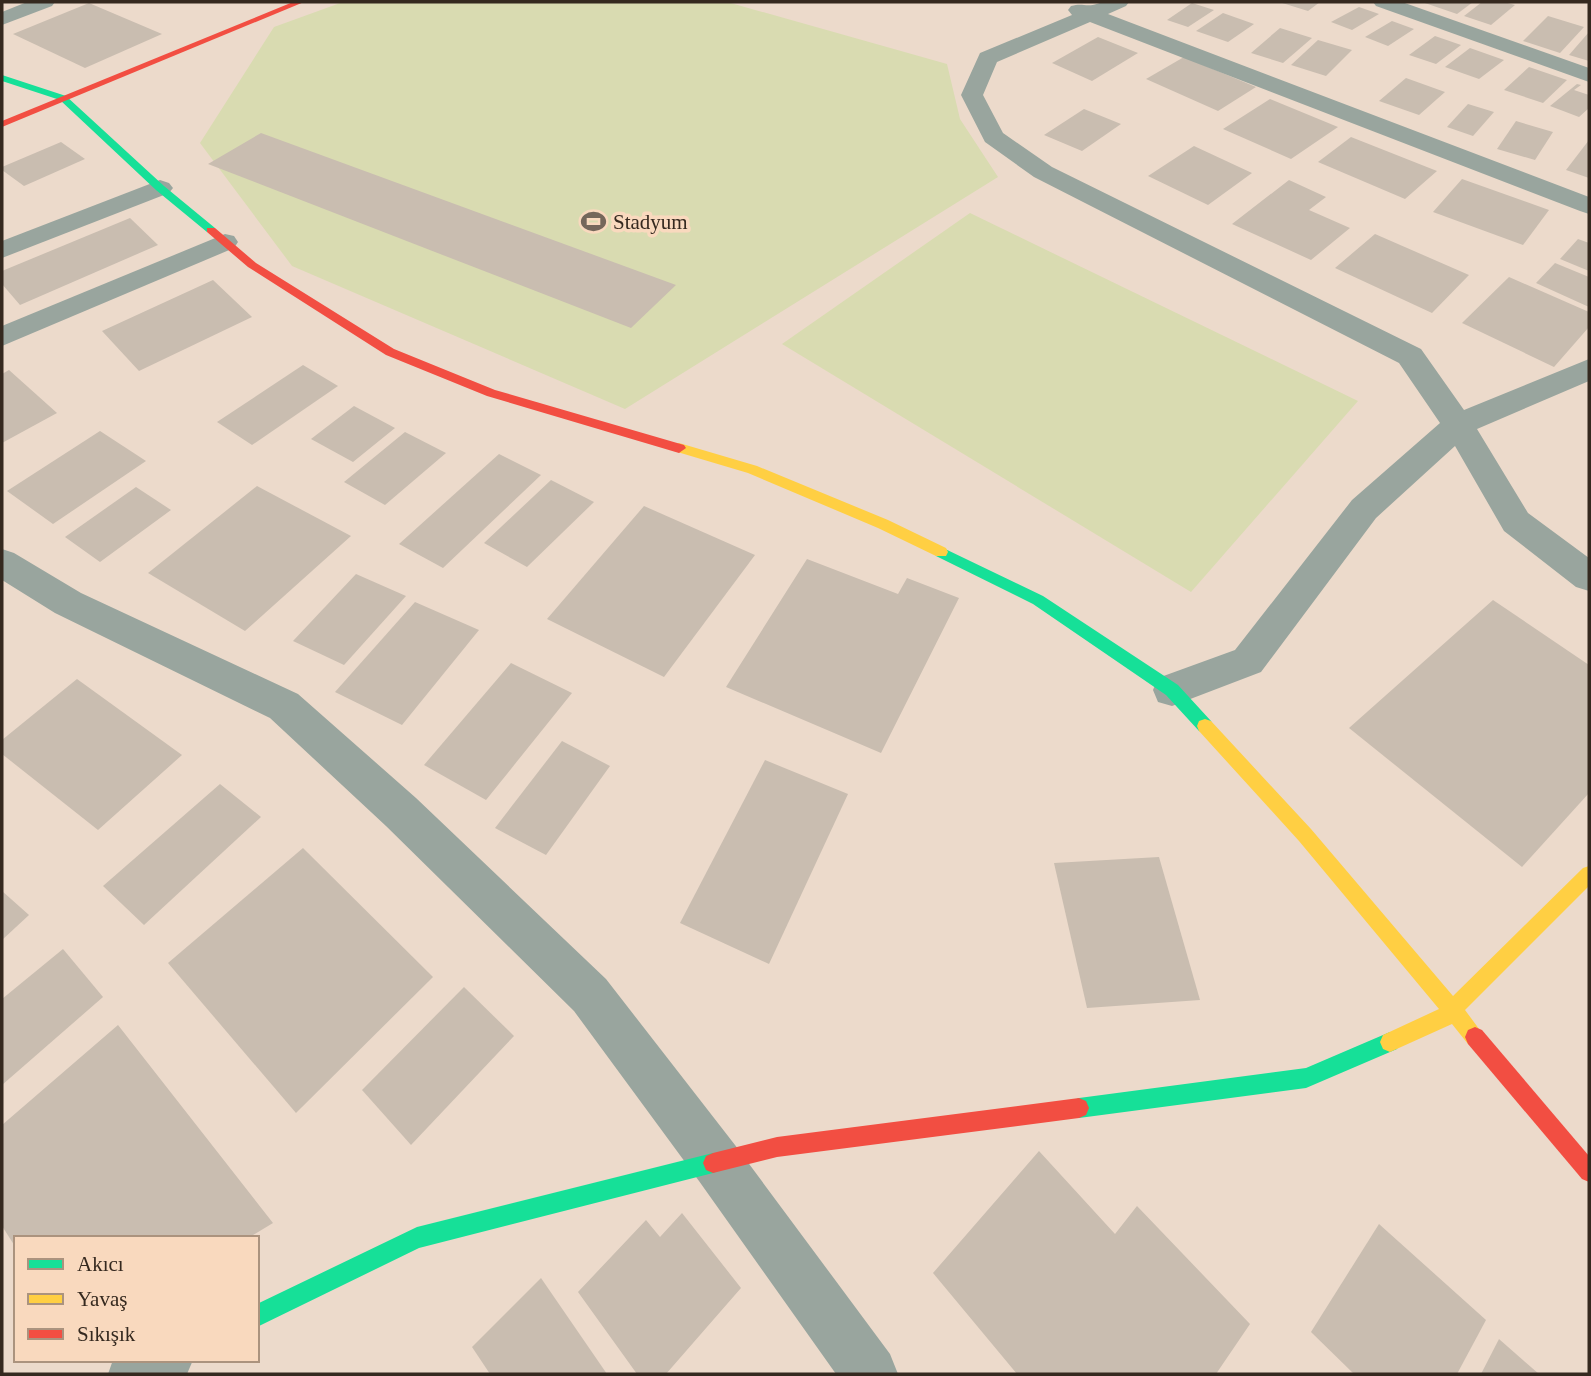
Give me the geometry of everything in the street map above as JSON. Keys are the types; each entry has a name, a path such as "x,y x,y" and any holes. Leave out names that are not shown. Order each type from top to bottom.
{"street":[{"path":"2,19 45,2"},
{"path":"2,124 300,2"},
{"path":"1057,2 1589,206"},
{"path":"1119,2 988,58 972,94 993,137 1043,172 1410,356 1458,425 1517,522 1589,577"},
{"path":"1383,2 1589,75"},
{"path":"2,78 63,98 160,188 252,265 390,352 491,393 752,469 883,524 1038,600 1172,690 1305,835 1589,1172"},
{"path":"2,250 160,188"},
{"path":"2,337 225,242"},
{"path":"1172,690 1248,661 1364,509 1458,425 1589,369"},
{"path":"2,563 68,603 284,706 401,812 590,995 717,1163 870,1374"},
{"path":"259,1315 417,1238 777,1147 1306,1078 1442,1020 1589,874"},
{"path":"136,1374 161,1362"}],"green space":[{"name":"Stadyum","path":"343,2 727,2 947,64 960,119 998,177 625,409 292,266 200,143 274,27"},
{"path":"970,213 1358,401 1191,592 782,344"}],"building":[{"path":"1279,2 1320,2 1308,11"},
{"path":"1422,2 1473,2 1457,14"},
{"path":"1482,2 1515,5 1491,25 1464,16"},
{"path":"89,3 162,34 85,68 13,34"},
{"path":"1192,3 1214,10 1188,27 1167,20"},
{"path":"1359,7 1379,14 1352,30 1331,22"},
{"path":"1223,13 1254,24 1228,42 1196,31"},
{"path":"1548,16 1584,27 1560,53 1523,41"},
{"path":"1392,21 1414,29 1388,46 1365,37"},
{"path":"1280,28 1312,38 1283,63 1251,53"},
{"path":"1589,32 1589,61 1569,55"},
{"path":"1435,36 1461,45 1436,64 1409,55"},
{"path":"1098,37 1138,53 1092,81 1052,63"},
{"path":"1318,40 1352,50 1326,76 1291,65"},
{"path":"1470,48 1504,60 1479,79 1445,67"},
{"path":"1184,57 1256,87 1218,111 1146,79"},
{"path":"1529,67 1567,80 1543,103 1504,90"},
{"path":"1406,78 1445,92 1419,115 1379,101"},
{"path":"1577,84 1581,85 1574,90 1589,95 1589,108 1579,117 1550,106"},
{"path":"1270,99 1338,127 1291,159 1223,129"},
{"path":"1468,104 1494,112 1473,136 1447,127"},
{"path":"1084,109 1121,124 1082,151 1044,135"},
{"path":"1516,121 1553,132 1535,160 1497,149"},
{"path":"261,133 676,285 631,328 208,164"},
{"path":"1351,137 1437,171 1405,199 1318,162"},
{"path":"1589,140 1589,178 1566,170"},
{"path":"61,142 85,159 24,186 2,170 2,167"},
{"path":"1194,146 1252,173 1208,205 1148,176"},
{"path":"1462,179 1549,210 1523,245 1433,212"},
{"path":"1289,180 1326,197 1309,210 1350,228 1311,260 1232,224"},
{"path":"130,218 158,245 20,305 2,284 2,271"},
{"path":"1375,234 1469,275 1432,313 1335,268"},
{"path":"1578,239 1589,243 1589,271 1560,259"},
{"path":"1555,263 1589,277 1589,307 1536,283"},
{"path":"1509,277 1589,312 1589,327 1554,367 1462,323"},
{"path":"213,280 252,317 139,371 102,331"},
{"path":"303,365 338,386 252,445 217,422"},
{"path":"9,370 57,413 2,443 2,374"},
{"path":"354,406 395,428 353,462 311,439"},
{"path":"100,431 146,461 53,524 7,491"},
{"path":"405,432 446,453 385,505 344,482"},
{"path":"499,454 541,475 443,568 399,544"},
{"path":"551,480 594,502 527,567 484,543"},
{"path":"257,486 351,536 245,631 148,573"},
{"path":"136,487 171,510 100,562 65,537"},
{"path":"644,506 755,555 664,677 547,619"},
{"path":"807,559 898,594 907,578 959,598 881,753 726,687"},
{"path":"356,574 406,596 344,665 293,641"},
{"path":"1493,600 1589,665 1589,793 1522,867 1349,728"},
{"path":"415,602 479,630 402,725 335,692"},
{"path":"511,663 572,693 486,800 424,765"},
{"path":"77,679 182,755 98,830 2,754 2,740"},
{"path":"562,741 610,766 546,855 495,828"},
{"path":"765,760 848,794 769,964 680,923"},
{"path":"220,784 261,817 144,925 103,886"},
{"path":"303,848 433,977 296,1113 168,963"},
{"path":"1159,857 1200,1000 1087,1008 1054,863"},
{"path":"2,891 29,915 2,940"},
{"path":"63,949 103,997 2,1085 2,999"},
{"path":"464,987 514,1036 411,1145 362,1090"},
{"path":"118,1025 273,1223 251,1236 14,1236 14,1245 2,1226 2,1125"},
{"path":"1039,1151 1115,1234 1137,1206 1250,1324 1216,1374 1017,1374 933,1273"},
{"path":"682,1213 741,1288 666,1374 637,1374 578,1292 646,1220 660,1237"},
{"path":"1379,1224 1486,1320 1457,1374 1354,1374 1311,1332"},
{"path":"541,1278 607,1374 490,1374 472,1347"},
{"path":"1499,1339 1539,1374 1481,1374"}],"traffic: fast":[{"path":"2,78 63,98 160,188 211,230"},
{"path":"941,552 1038,600 1172,690 1205,726"},
{"path":"1079,1108 1306,1078 1390,1042"},
{"path":"259,1315 417,1238 713,1163"}],"traffic: slow":[{"path":"679,448 752,469 883,524 941,552"},
{"path":"1205,726 1305,835 1475,1037"},
{"path":"1390,1042 1442,1020 1589,874"}],"traffic: jam":[{"path":"2,124 300,2"},
{"path":"211,230 252,265 390,352 491,393 679,448"},
{"path":"1475,1037 1589,1172"},
{"path":"713,1163 777,1147 1079,1108"}],"place":[{"name":"Stadyum","path":"593,222"}]}
